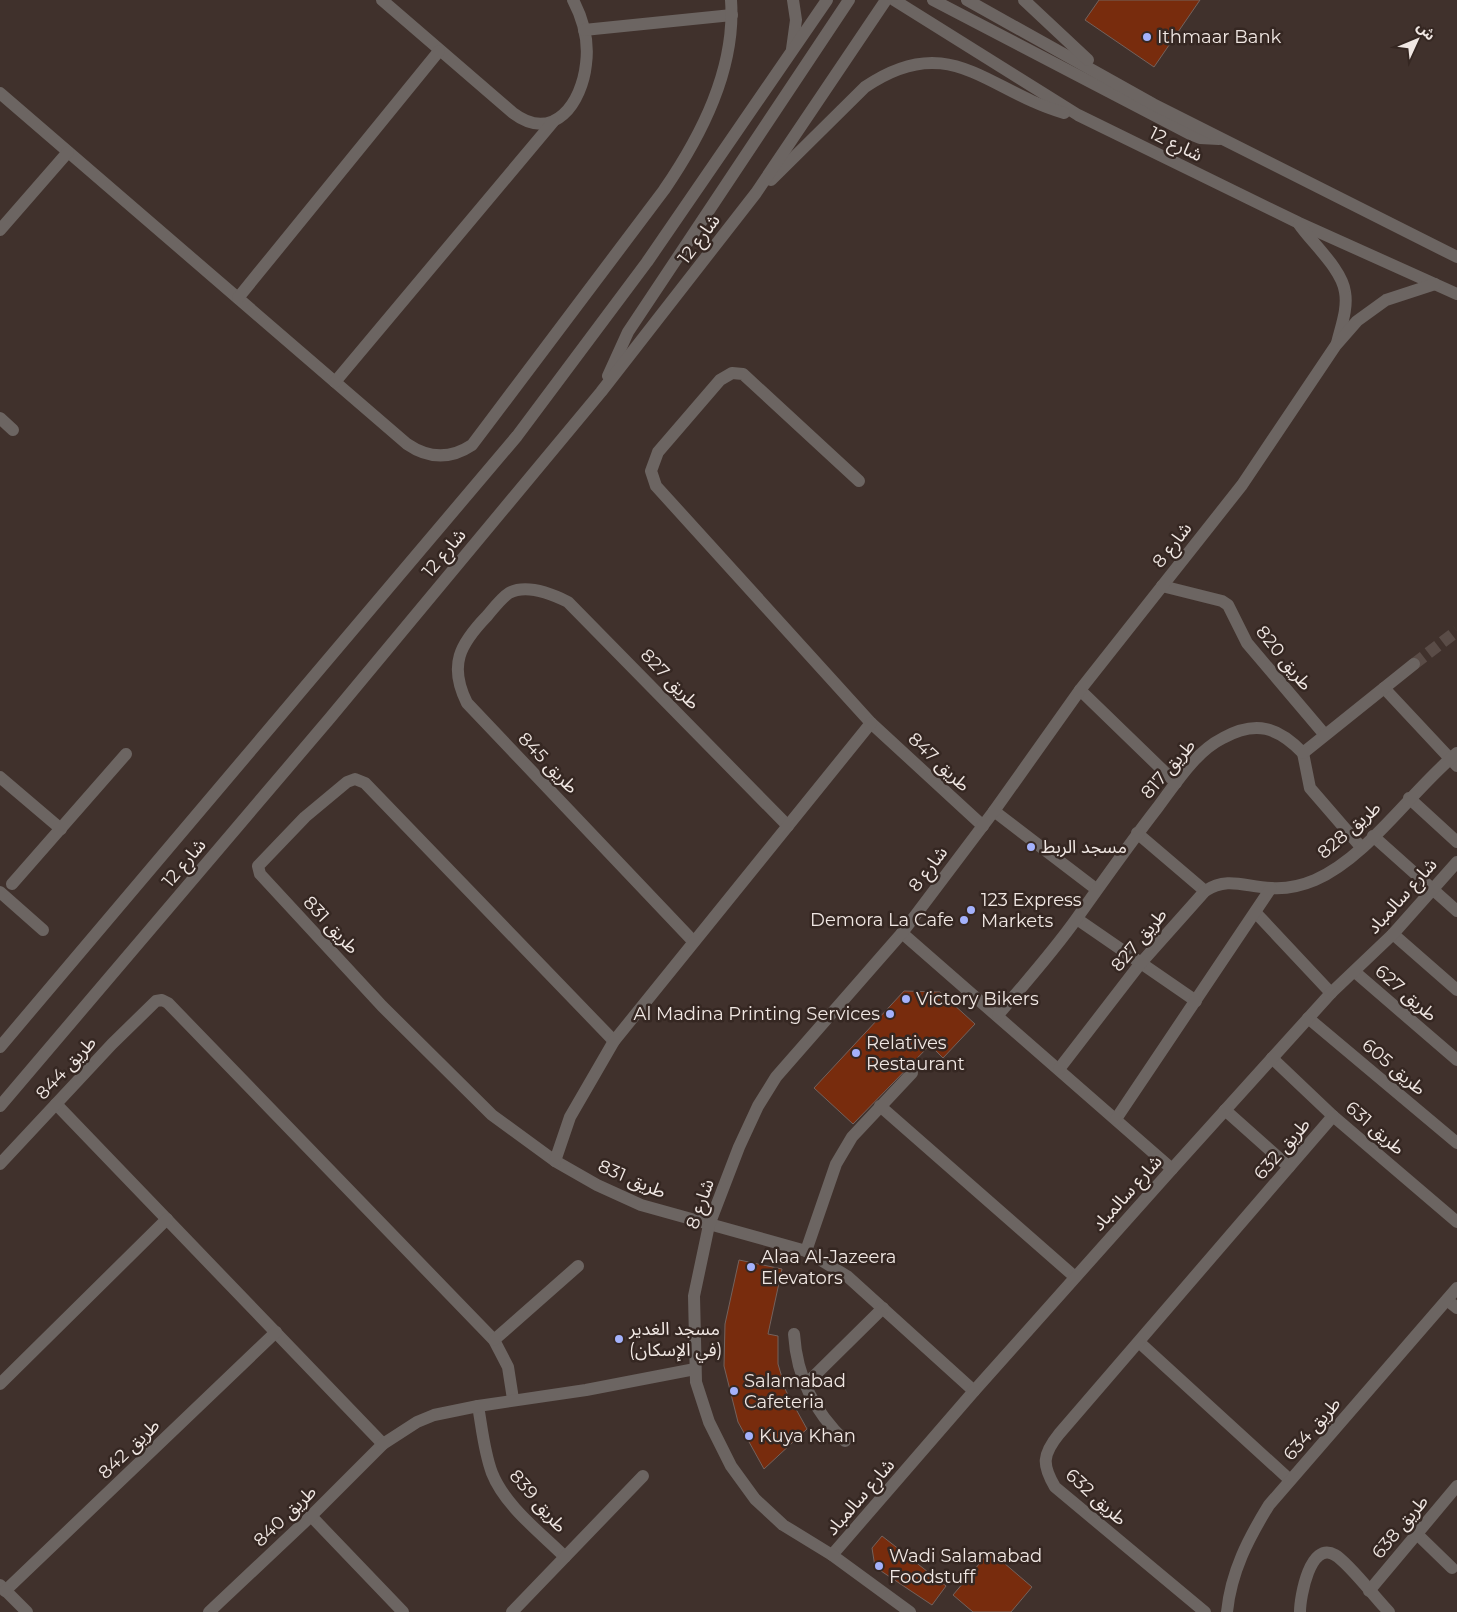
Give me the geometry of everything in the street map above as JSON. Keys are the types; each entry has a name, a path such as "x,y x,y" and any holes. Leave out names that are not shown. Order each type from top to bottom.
{"street":[{"path":"382,0 439,51 522,119 537,124 553,122"},
{"path":"335,382 553,122 570,109 584,79 587,55 584,30 573,0"},
{"path":"0,93 419,452 444,457 460,453 472,445 685,159 703,125 717,90 727,53 732,15 731,0"},
{"path":"790,58 795,34 793,0"},
{"name":"شارع 12","path":"0,1047 517,436 647,262 790,58 827,0"},
{"path":"601,392 628,332 849,0"},
{"name":"شارع 12","path":"0,1106 330,718 601,392 756,193 886,0"},
{"name":"شارع 12","path":"894,0 1078,115 1299,223 1457,294"},
{"path":"933,0 1190,134 1200,138 1221,138"},
{"name":"شارع 12","path":"967,0 1118,83 1152,104 1457,257"},
{"path":"1024,0 1062,38 1118,83"},
{"path":"584,30 732,15"},
{"path":"238,298 439,51"},
{"path":"756,193 865,87 882,76 920,63 938,63 973,70 1052,108 1078,115"},
{"path":"0,230 68,152"},
{"name":"شارع 8","path":"1299,223 1338,273 1345,290 1346,304 1336,345"},
{"name":"شارع 8","path":"910,1612 832,1556 783,1525 755,1499 731,1466 709,1422 696,1382 694,1296 709,1225 739,1147 758,1106 776,1077 902,933 994,811 1080,690 1242,485 1336,345 1356,321 1386,300 1435,284"},
{"name":"طريق 847","path":"859,480 743,374 732,374 720,380 658,452 652,471 656,486 871,723 982,826"},
{"path":"0,418 13,430"},
{"name":"طريق 820","path":"1162,586 1222,600 1228,605 1247,643 1326,735"},
{"name":"طريق 827","path":"509,593 520,591 544,592 568,602 578,610 788,826"},
{"name":"طريق 845","path":"509,593 468,635 462,646 457,670 458,682 467,704 693,941"},
{"path":"1362,847 1310,788 1303,753 1414,664"},
{"path":"1384,688 1455,759"},
{"path":"1080,690 1176,783"},
{"path":"555,1161 570,1117 614,1041 871,723"},
{"name":"طريق 817","path":"998,1016 1077,919 1096,889 1176,783 1206,750 1222,738 1240,730 1258,728 1276,730 1291,740 1303,753"},
{"path":"12,884 126,754"},
{"name":"طريق 828","path":"1272,888 1295,887 1317,879 1339,866 1374,836 1410,798 1455,759"},
{"path":"0,777 61,829"},
{"name":"طريق 831","path":"614,1041 365,783 355,778 347,782 306,817 258,866 260,874 389,1013 492,1115 555,1161 597,1185 640,1205 806,1250 847,1276 974,1391"},
{"path":"1410,798 1457,842"},
{"path":"994,811 1096,889"},
{"path":"1138,833 1205,891"},
{"path":"1374,836 1457,911"},
{"name":"شارع سالمباد","path":"832,1556 974,1391 1225,1110 1331,993 1393,934 1457,862"},
{"name":"طريق 827","path":"1060,1069 1140,964 1205,891 1216,884 1225,882 1272,888"},
{"path":"1116,1119 1272,888"},
{"path":"0,892 43,930"},
{"path":"1256,913 1331,993"},
{"path":"1077,919 1196,1001"},
{"path":"902,933 1060,1069 1172,1169"},
{"path":"1393,934 1457,990"},
{"name":"طريق 627","path":"1355,972 1457,1060"},
{"name":"طريق 844","path":"0,1164 112,1044 156,1001 162,1000 168,1003 494,1340"},
{"name":"طريق 605","path":"1308,1018 1457,1143"},
{"name":"طريق 631","path":"1272,1058 1333,1116 1457,1222"},
{"path":"806,1250 836,1164 852,1137 912,1073"},
{"path":"56,1104 383,1444"},
{"path":"880,1106 1075,1277"},
{"path":"1225,1110 1289,1167"},
{"name":"طريق 632","path":"1205,1612 1064,1495 1052,1482 1044,1464 1052,1443 1140,1343 1333,1116"},
{"path":"0,1384 167,1219"},
{"path":"513,1400 508,1367 494,1340 578,1266"},
{"name":"طريق 634","path":"1227,1612 1229,1596 1238,1564 1251,1534 1269,1505 1452,1304 1457,1288"},
{"path":"805,1385 883,1308"},
{"name":"طريق 842","path":"3,1588 276,1332"},
{"path":"794,1334 796,1351 805,1385 815,1406 828,1425 845,1441"},
{"path":"1140,1343 1290,1480"},
{"name":"طريق 840","path":"209,1612 311,1516 383,1444 417,1422 434,1415 478,1406 696,1370"},
{"name":"طريق 839","path":"478,1406 486,1450 493,1475 506,1496 565,1557"},
{"name":"طريق 839","path":"512,1612 643,1476"},
{"name":"طريق 638","path":"1369,1591 1457,1486"},
{"path":"311,1516 403,1612"},
{"path":"1417,1534 1452,1568"},
{"path":"1300,1612 1307,1576 1313,1563 1322,1554 1334,1555 1389,1612"},
{"path":"3,1588 27,1612"}],"building":[{"path":"1099,0 1200,0 1154,67 1085,20"},
{"path":"904,991 940,992 975,1024 943,1058 930,1045 853,1124 814,1088"},
{"path":"739,1260 782,1269 768,1334 778,1336 778,1364 786,1391 807,1429 764,1469 738,1422 724,1366 725,1324"},
{"path":"882,1536 946,1586 932,1605 875,1567 872,1548"},
{"path":"990,1551 1032,1587 1011,1612 973,1612 953,1595"}],"tunnel":[{"path":"1414,664 1457,631"}],"place":[{"name":"Ithmaar Bank","path":"1147,37"},
{"name":"مسجد الربط","path":"1031,847"},
{"name":"123 Express Markets","path":"971,910"},
{"name":"Demora La Cafe","path":"964,920"},
{"name":"Victory Bikers","path":"906,999"},
{"name":"Al Madina Printing Services","path":"890,1014"},
{"name":"Relatives Restaurant","path":"856,1053"},
{"name":"Alaa Al-Jazeera Elevators","path":"751,1267"},
{"name":"مسجد الغدير (في الإسكان)","path":"619,1339"},
{"name":"Salamabad Cafeteria","path":"734,1391"},
{"name":"Kuya Khan","path":"749,1436"},
{"name":"Wadi Salamabad Foodstuff","path":"879,1566"}]}
